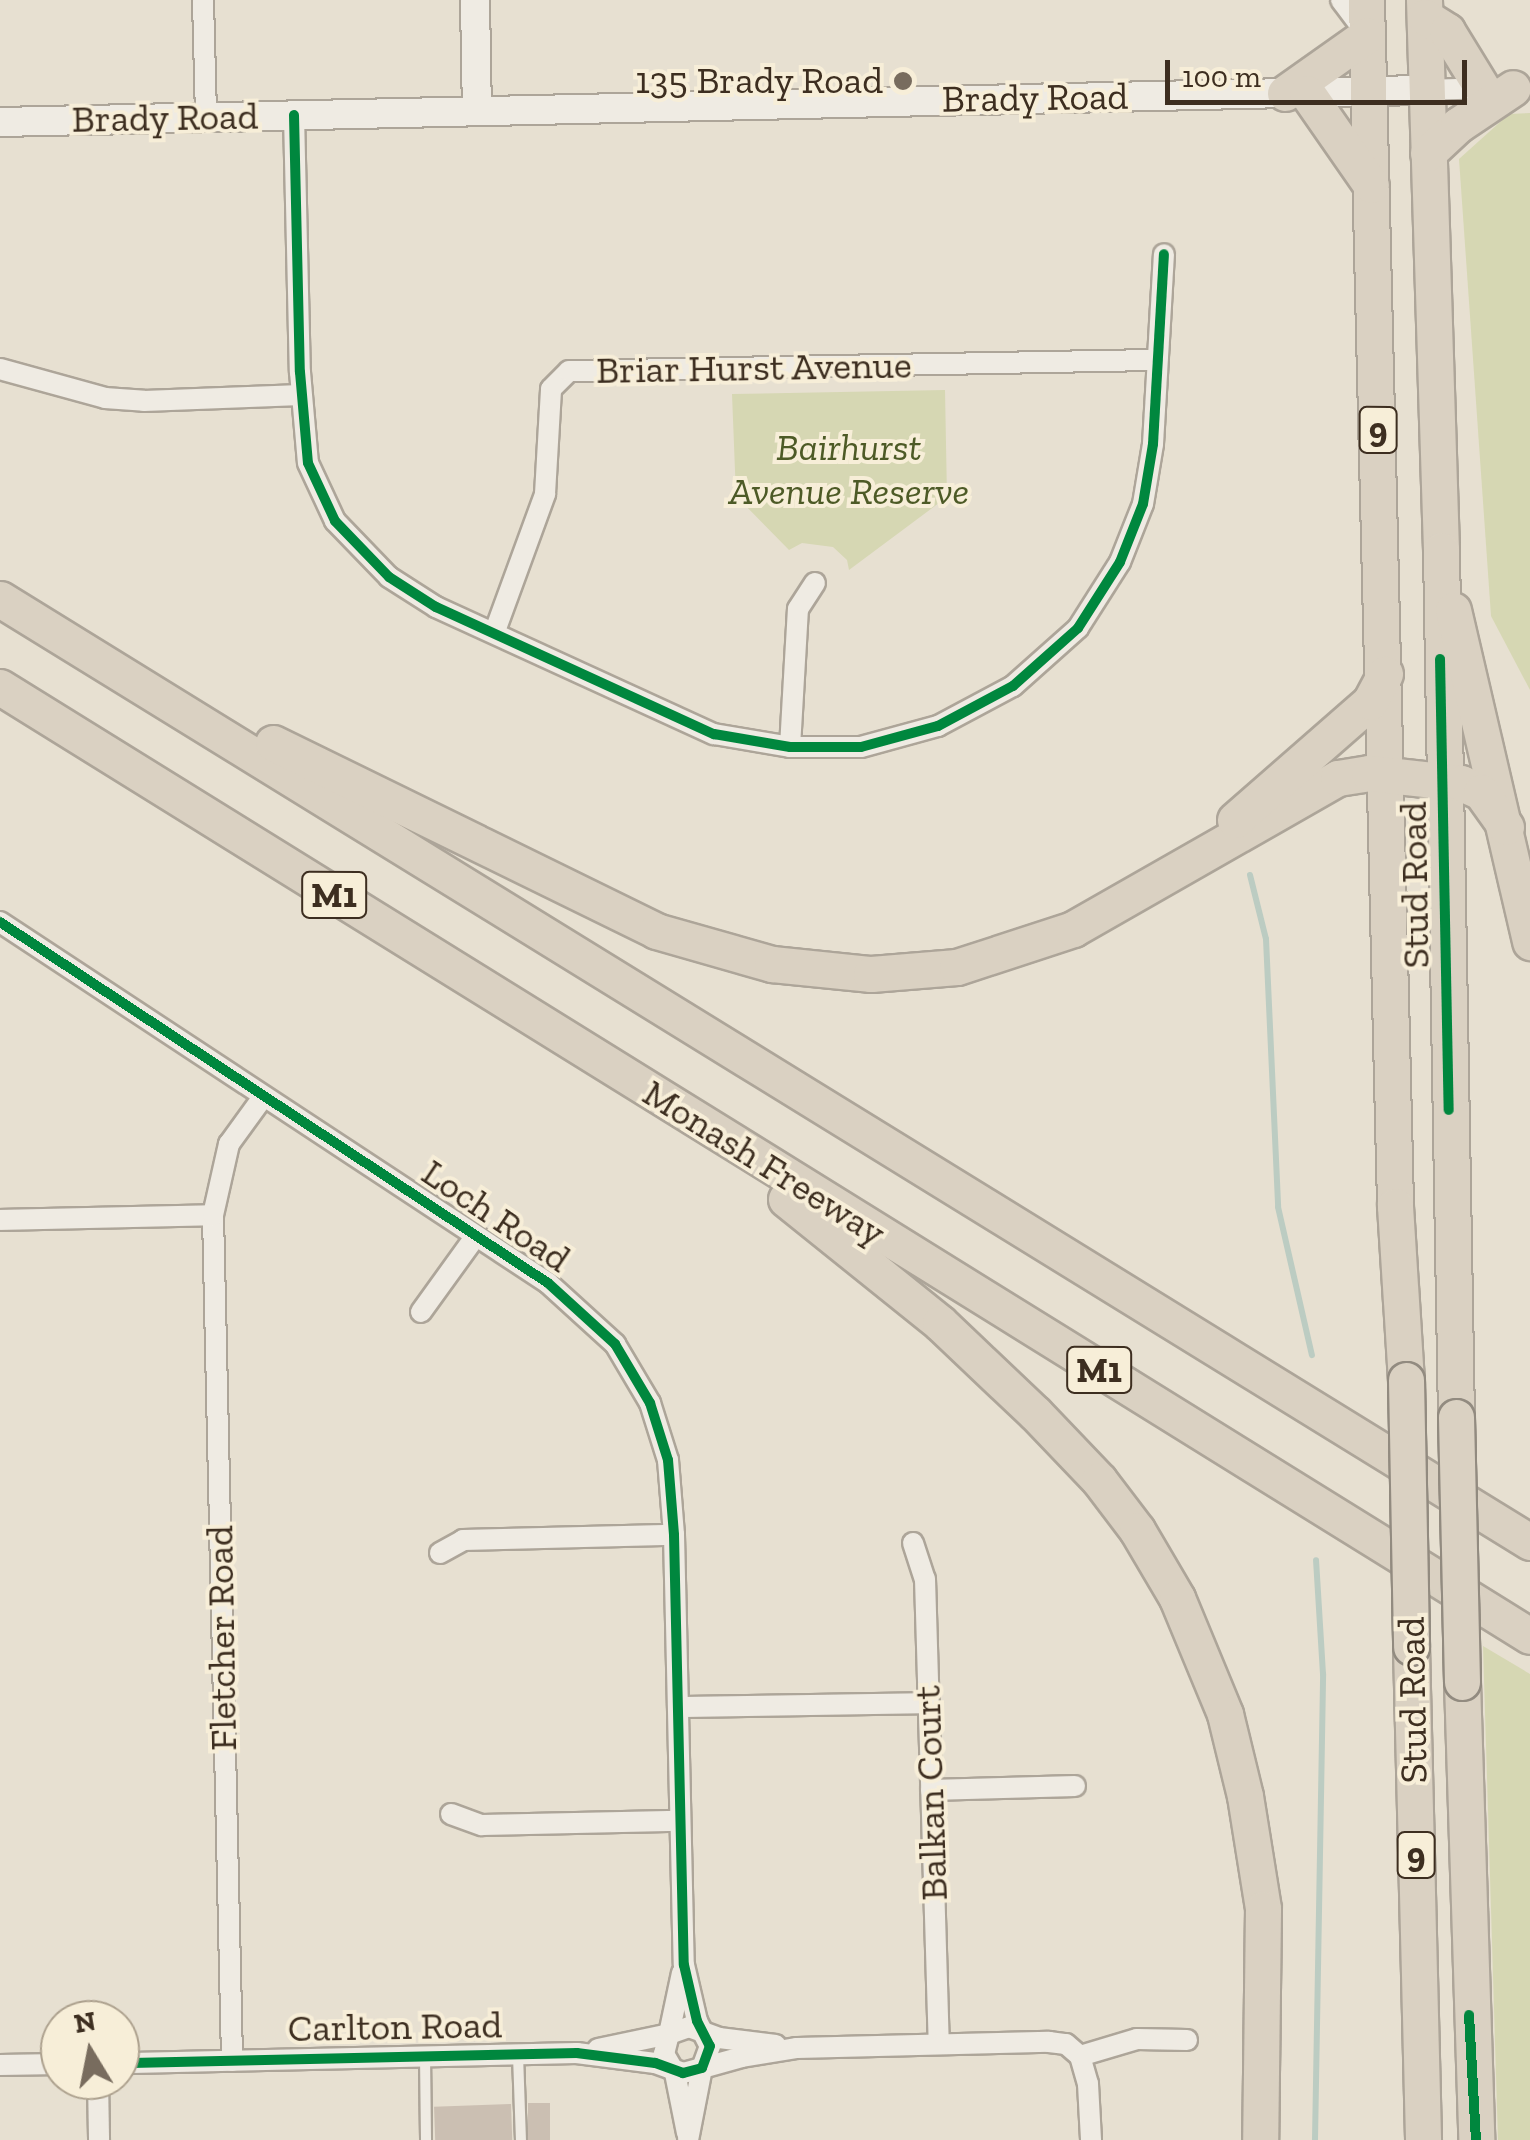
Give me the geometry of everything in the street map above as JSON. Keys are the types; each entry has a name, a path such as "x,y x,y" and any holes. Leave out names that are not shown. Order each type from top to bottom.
{"highway":[{"name":"Stud Road","path":"1424,8 1441,550 1456,1417 1476,2140"},
{"path":"1424,8 1508,88 1428,153"},
{"name":"Stud Road","path":"1366,17 1396,1206 1406,1380 1423,2140"},
{"path":"1366,17 1296,93 1372,186"},
{"path":"1441,550 1530,942"},
{"name":"M1","path":"0,600 1530,1542"},
{"path":"74,646 656,931 772,964 871,974 957,967 1073,929 1338,778 1387,774 1442,780 1481,792 1506,827"},
{"path":"1220,847 1230,825 1370,702 1385,674"},
{"name":"Monash Freeway","path":"0,687 1530,1636"},
{"path":"668,1104 940,1323 1100,1480 1137,1530 1177,1598 1218,1698 1245,1796 1263,1909 1264,2074 1260,2140"},
{"path":"1264,2074 1278,2140"}],"main road":[{"path":"475,0 478,110"},
{"name":"Brady Road","path":"0,122 1426,90"}],"street":[{"path":"203,0 206,117"},
{"path":"1341,0 1366,17"},
{"name":"Brady Road","path":"1426,90 1508,88"},
{"path":"294,115 301,396 308,463 335,521 389,578 436,606 714,734 790,747 861,747 938,726 1013,686 1078,628 1120,562 1143,504 1152,444 1164,254"},
{"name":"Briar Hurst Avenue","path":"495,631 546,494 551,390 569,371 1155,360"},
{"path":"0,369 105,398 144,402 301,396"},
{"path":"790,747 798,609 815,583"},
{"name":"Loch Road","path":"0,922 548,1283 615,1344 650,1402 668,1460 674,1534 684,1964 676,2020 670,2034"},
{"name":"Fletcher Road","path":"232,2060 212,1214 229,1144 262,1097"},
{"path":"0,1220 212,1214"},
{"path":"421,1312 474,1237"},
{"path":"440,1553 463,1540 674,1534"},
{"name":"Balkan Court","path":"913,1544 925,1579 939,2044"},
{"path":"678,1707 927,1703"},
{"path":"931,1790 1075,1786"},
{"path":"451,1814 482,1825 680,1821"},
{"name":"Loch Road","path":"684,1964 702,2033"},
{"path":"688,2138 664,2047 670,2034 682,2027 798,2048"},
{"path":"688,2138 710,2046 702,2033"},
{"name":"Carlton Road","path":"577,2053 670,2034"},
{"path":"1080,2056 1138,2039 1187,2040"},
{"path":"670,2067 689,2073 798,2048 1066,2044 1080,2056 1088,2084 1091,2140"},
{"name":"Carlton Road","path":"140,2062 577,2053 670,2067"},
{"path":"0,2065 40,2064"},
{"path":"98,2100 99,2140"}],"lane":[{"path":"518,2054 521,2140"},
{"path":"425,2056 426,2140"}],"green space":[{"path":"1530,113 1530,690 1491,616 1459,159 1509,114"},
{"name":"Bairhurst Avenue Reserve","path":"945,390 947,497 849,570 847,560 833,547 802,543 789,550 736,496 732,394"},
{"path":"1483,1646 1530,1674 1530,2140 1498,2140"}],"building":[{"path":"528,2103 550,2103 550,2140 528,2140"},
{"path":"511,2104 512,2140 435,2140 434,2107"}],"waterway":[{"path":"1250,875 1266,939 1278,1207 1312,1355"},
{"path":"1315,2140 1323,1674 1316,1560"}],"cycle path":[{"path":"294,115 300,372 308,463 335,521 389,577 436,607 714,734 790,747 861,747 938,726 1013,686 1078,628 1120,562 1143,504 1153,444 1164,254"},
{"path":"1440,659 1449,1110"},
{"path":"0,922 548,1283 615,1344 650,1403 668,1460 674,1535 684,1965 697,2021 710,2046 702,2068 683,2073 655,2063 577,2053 140,2063"},
{"path":"1469,2015 1476,2140"}],"place":[{"name":"135 Brady Road","path":"903,81"}]}
